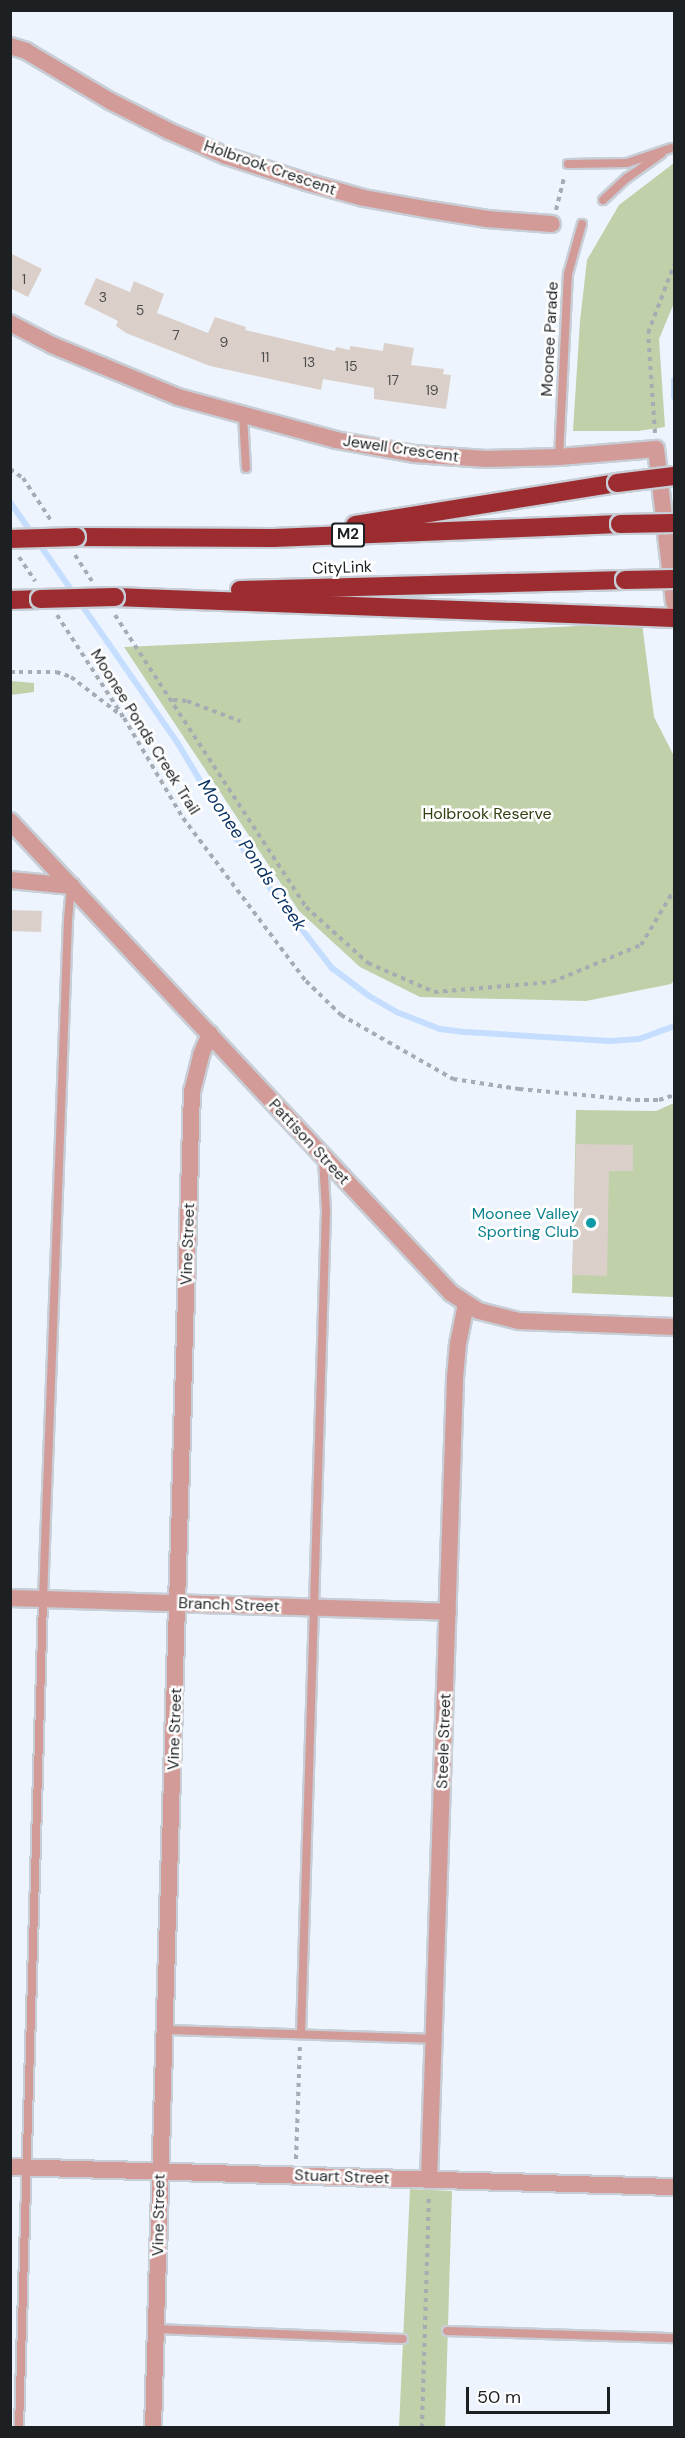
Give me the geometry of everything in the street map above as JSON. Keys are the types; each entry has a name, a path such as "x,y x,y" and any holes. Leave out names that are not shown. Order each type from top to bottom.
{"highway":[{"path":"273,538 617,483 675,476"},
{"name":"CityLink","path":"14,546 76,537 273,538 675,523"},
{"name":"CityLink","path":"10,600 38,591 115,597 246,590 675,579"},
{"path":"115,597 632,619 675,618"}],"street":[{"name":"Holbrook Crescent","path":"10,46 26,51 110,101 169,131 226,156 364,198 487,219 552,224"},
{"name":"Jewell Crescent","path":"10,324 127,377 178,397 336,440 414,454 486,459 559,457 656,449"},
{"path":"656,449 675,603"},
{"name":"Pattison Street","path":"11,826 72,886 430,1273 466,1304 497,1317 519,1321 675,1327"},
{"path":"10,880 72,886"},
{"name":"Vine Street","path":"153,2427 192,1092 201,1055 210,1034"},
{"name":"Steele Street","path":"429,2180 455,1378 458,1344 466,1304"},
{"name":"Branch Street","path":"10,1598 448,1611"},
{"name":"Stuart Street","path":"19,2167 675,2187"}],"lane":[{"path":"568,164 627,163 673,147"},
{"path":"603,200 627,178 673,147"},
{"name":"Moonee Parade","path":"559,457 568,274 582,224"},
{"path":"243,416 246,468"},
{"path":"19,2427 19,2167 68,920 72,886"},
{"path":"301,2034 326,1211 322,1157"},
{"path":"166,2030 435,2039"},
{"path":"156,2329 403,2339"},
{"path":"447,2331 675,2338"}],"path":[{"path":"552,224 568,164"},
{"path":"656,449 648,333 675,265"},
{"path":"14,546 38,591"},
{"name":"Moonee Ponds Creek Trail","path":"56,614 124,718 183,818 306,981 341,1015 453,1079 519,1089 635,1100 659,1100 675,1095"},
{"path":"10,672 56,672 71,677 124,718"},
{"path":"172,700 188,701 240,721"},
{"path":"186,720 306,908 368,963 434,992 552,982 641,945 675,890"},
{"path":"296,2176 301,2034"},
{"path":"422,2427 429,2203"},
{"path":"403,2339 447,2331"}],"green space":[{"path":"674,163 674,303 659,339 665,427 638,431 573,431 580,321 587,260 619,205"},
{"name":"Holbrook Reserve","path":"642,623 654,717 674,756 674,980 671,984 586,1001 420,997 360,967 299,911 124,647"},
{"path":"11,681 34,683 34,692 11,695"},
{"path":"674,1103 674,1297 572,1293 576,1110 656,1111"},
{"path":"410,2189 452,2191 445,2427 399,2428"}],"building":[{"path":"10,253 42,269 28,297 10,288"},
{"path":"96,278 130,292 134,281 164,294 157,313 208,333 215,317 246,327 245,330 335,351 336,347 350,350 350,346 383,351 384,343 414,348 411,365 444,369 443,374 451,375 446,409 374,399 374,388 323,379 321,390 210,366 126,333 116,326 118,321 84,304"},
{"path":"10,910 42,911 41,932 10,931"},
{"name":"Moonee Valley Sporting Club","path":"576,1144 633,1145 633,1171 609,1171 607,1276 572,1275"}],"waterway":[{"name":"Moonee Ponds Creek","path":"674,380 674,397"},
{"name":"Moonee Ponds Creek","path":"10,502 32,534"},
{"name":"Moonee Ponds Creek","path":"38,542 177,742 226,824 272,891 332,968 369,996 399,1013 440,1029 610,1041 639,1039 674,1026"}],"place":[{"name":"Moonee Valley Sporting Club","path":"591,1223"}]}
